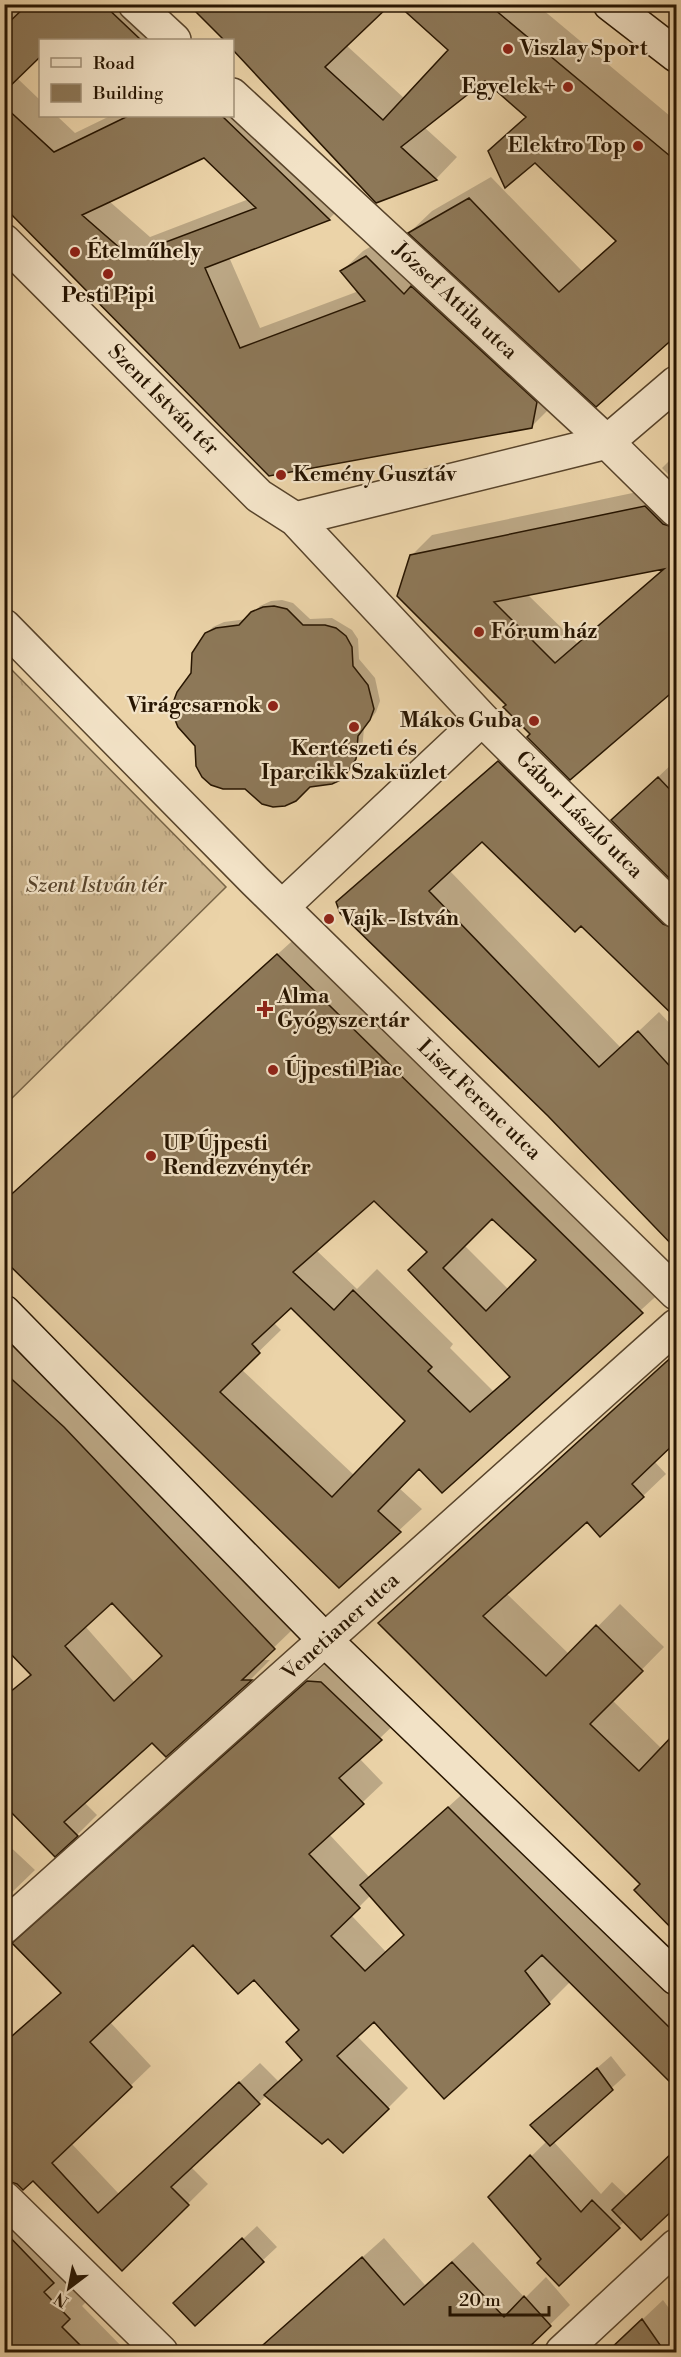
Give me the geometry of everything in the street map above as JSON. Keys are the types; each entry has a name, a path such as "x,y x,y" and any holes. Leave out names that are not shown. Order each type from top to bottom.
{"street":[{"path":"135,4 173,39"},
{"path":"610,4 676,55"},
{"name":"József Attila utca","path":"234,97 607,442 676,510"},
{"name":"Szent István tér","path":"4,241 259,496 295,519 482,719"},
{"path":"295,519 607,442 676,383"},
{"name":"Liszt Ferenc utca","path":"4,626 282,907 676,1293"},
{"path":"282,907 482,719"},
{"name":"Gábor László utca","path":"482,719 676,911"},
{"path":"4,1312 326,1641 676,1978"},
{"name":"Venetianer utca","path":"4,1927 676,1326"},
{"path":"4,2198 160,2352"},
{"path":"562,2352 676,2246"}],"green space":[{"name":"Szent István tér","path":"5,663 226,887 5,1105"}],"building":[{"path":"28,4 103,4 140,39 39,39 39,58 4,92 4,27"},
{"path":"188,4 391,4 325,67 383,120 448,50 397,4 488,4 676,161 676,336 596,407 408,233 469,198 559,292 616,241 535,163 505,188 488,151 526,117 485,81 401,147 437,180 376,203 234,51 234,39 223,39"},
{"path":"4,106 54,152 126,117 223,117 330,220 205,268 240,348 365,301 340,271 366,256 404,294 411,286 537,402 532,428 269,476 4,207","holes":["204,158 256,208 129,256 82,215"]},
{"path":"645,506 663,524 676,528 676,689 570,780 527,737 530,734 503,707 506,705 397,596 410,555","holes":["664,569 555,663 494,602"]},
{"name":"Virágcsarnok","path":"274,606 287,609 303,625 325,625 336,628 346,636 352,647 353,666 368,685 374,709 370,720 358,736 356,759 343,779 332,784 310,787 296,801 285,806 273,807 262,804 245,789 223,789 211,785 202,777 196,766 195,746 178,727 173,715 173,703 177,692 191,673 192,653 205,633 216,628 239,625 251,612 263,607"},
{"path":"498,761 663,924 676,929 676,1018 581,926 575,932 482,842 429,891 599,1067 638,1031 676,1073 676,1249 548,1116 340,913 336,902"},
{"path":"658,777 676,796 676,885 611,820"},
{"name":"Újpesti Piac","path":"277,954 643,1313 442,1493 419,1469 378,1511 401,1532 339,1588 4,1260 4,1201","holes":["374,1201 427,1252 408,1270 510,1377 470,1412 428,1371 432,1367 353,1290 334,1310 293,1272","492,1219 536,1260 486,1311 443,1268","291,1308 405,1421 332,1497 220,1392 260,1353 252,1344"]},
{"path":"676,1353 676,1442 632,1484 644,1497 600,1537 587,1522 483,1616 546,1676 596,1625 643,1671 590,1724 639,1771 676,1732 676,1933 634,1890 640,1884 378,1623"},
{"path":"4,1372 64,1427 275,1649 242,1680 252,1680 166,1757 152,1743 64,1822 78,1836 55,1857 4,1805 4,1697 31,1675 4,1647","holes":["112,1603 162,1656 114,1701 65,1646"]},
{"path":"307,1681 321,1682 382,1740 339,1778 364,1804 309,1854 360,1908 331,1936 365,1971 404,1935 360,1885 448,1807 676,2034 676,2088 542,1955 525,1971 550,2004 444,2099 374,2022 337,2056 389,2109 343,2153 328,2139 322,2144 264,2095 302,2060 286,2042 299,2030 254,1980 238,1994 193,1945 90,2042 132,2087 52,2163 98,2213 239,2082 260,2104 171,2187 189,2205 122,2271 33,2181 23,2190 17,2184 4,2180 4,2043 61,1993 12,1943"},
{"path":"597,2068 613,2090 550,2146 530,2125"},
{"path":"676,2149 676,2207 641,2240 612,2210"},
{"path":"530,2155 581,2212 592,2200 620,2228 559,2286 537,2263 541,2259 488,2197"},
{"path":"4,2231 54,2283 44,2292 70,2319 62,2327 87,2352 4,2352"},
{"path":"242,2238 264,2262 195,2326 173,2303"},
{"path":"362,2257 404,2305 452,2262 504,2317 524,2296 551,2326 524,2352 255,2352"},
{"path":"642,2319 665,2352 607,2352"}],"place":[{"name":"Viszlay Sport","path":"508,49"},
{"name":"Egyelek +","path":"568,87"},
{"name":"Elektro Top","path":"638,146"},
{"name":"Ételműhely","path":"75,252"},
{"name":"Pesti Pipi","path":"108,274"},
{"name":"Kemény Gusztáv","path":"281,475"},
{"name":"Fórum ház","path":"479,632"},
{"name":"Virágcsarnok","path":"273,706"},
{"name":"Mákos Guba","path":"534,721"},
{"name":"Kertészeti és Iparcikk Szaküzlet","path":"354,727"},
{"name":"Vajk - István","path":"329,919"},
{"name":"Alma Gyógyszertár","path":"265,1009"},
{"name":"Újpesti Piac","path":"273,1070"},
{"name":"UP Újpesti Rendezvénytér","path":"151,1156"}]}
